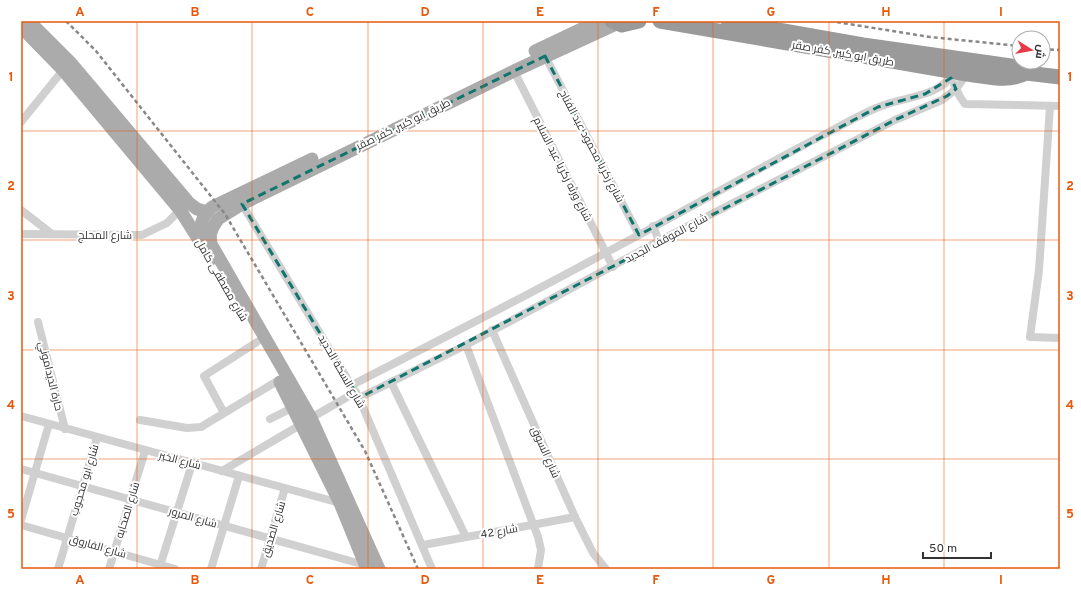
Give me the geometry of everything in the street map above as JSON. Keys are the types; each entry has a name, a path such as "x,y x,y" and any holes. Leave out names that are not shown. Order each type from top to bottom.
{"highway":[{"name":"طريق ابو كبير, كفر صقر","path":"660,21 862,51 1011,66 1026,73 1060,77"},
{"name":"طريق ابو كبير, كفر صقر","path":"728,21 958,74 1010,79 1026,73"}],"main road":[{"path":"29,21 70,62 189,203 197,209 207,212 200,225 206,243"},
{"name":"طريق ابو كبير, كفر صقر","path":"207,212 218,204 598,21"},
{"name":"طريق ابو كبير, كفر صقر","path":"206,243 218,219 242,204 545,56 625,22"},
{"name":"شارع مصطفى كامل","path":"21,27 63,70 206,243 306,421 379,569"},
{"name":"شارع مصطفى كامل","path":"206,243 257,342 294,407 306,421 366,567"}],"street":[{"name":"شارع زكريا محمود عبد الفتاح","path":"545,56 639,235"},
{"path":"21,122 63,70"},
{"name":"شارع ورثه زكريا عبد السلام","path":"514,71 613,267"},
{"path":"958,74 956,89 965,104 1060,106"},
{"name":"شارع الموقف الجديد","path":"356,392 391,382 466,345 659,241 895,120 942,100 956,89 958,74"},
{"name":"شارع الموقف الجديد","path":"356,392 653,226 878,107 925,94 936,89 958,74"},
{"path":"1050,106 1039,270 1030,337 1060,338"},
{"name":"شارع السكة الحديد","path":"242,204 356,392 432,569"},
{"path":"21,210 52,234"},
{"name":"شارع المحلج","path":"21,234 142,235 166,223 180,210"},
{"path":"653,226 659,241"},
{"name":"حارة الديداموني","path":"38,322 65,429"},
{"name":"شارع السوق","path":"492,330 575,517 593,553 606,569"},
{"path":"224,413 204,376 257,342"},
{"path":"466,345 538,537 541,550 538,569"},
{"path":"140,420 191,428 201,427 279,380"},
{"path":"391,382 466,537"},
{"path":"222,471 356,392"},
{"path":"270,420 294,407"},
{"name":"شارع الخير","path":"21,416 192,464 340,503"},
{"path":"21,520 49,424"},
{"name":"شارع ابو محجوب","path":"58,569 97,438"},
{"name":"شارع الصحابه","path":"108,569 145,451"},
{"path":"159,567 192,464"},
{"name":"شارع المرور","path":"21,468 270,538 366,567"},
{"path":"211,569 239,476"},
{"name":"شارع الصديق","path":"261,569 285,488"},
{"name":"شارع 42","path":"423,545 575,517"},
{"name":"شارع الفاروق","path":"21,525 114,550 159,567 175,569"}],"highlighted area":[{"path":"545,56 639,235 878,107 925,94 951,78 956,89 947,96 895,120 359,398 242,204"}],"railway":[{"path":"66,21 96,51 225,214 365,451 418,569"},
{"path":"830,21 930,37 1011,45"},
{"path":"1051,49 1060,50"}]}
